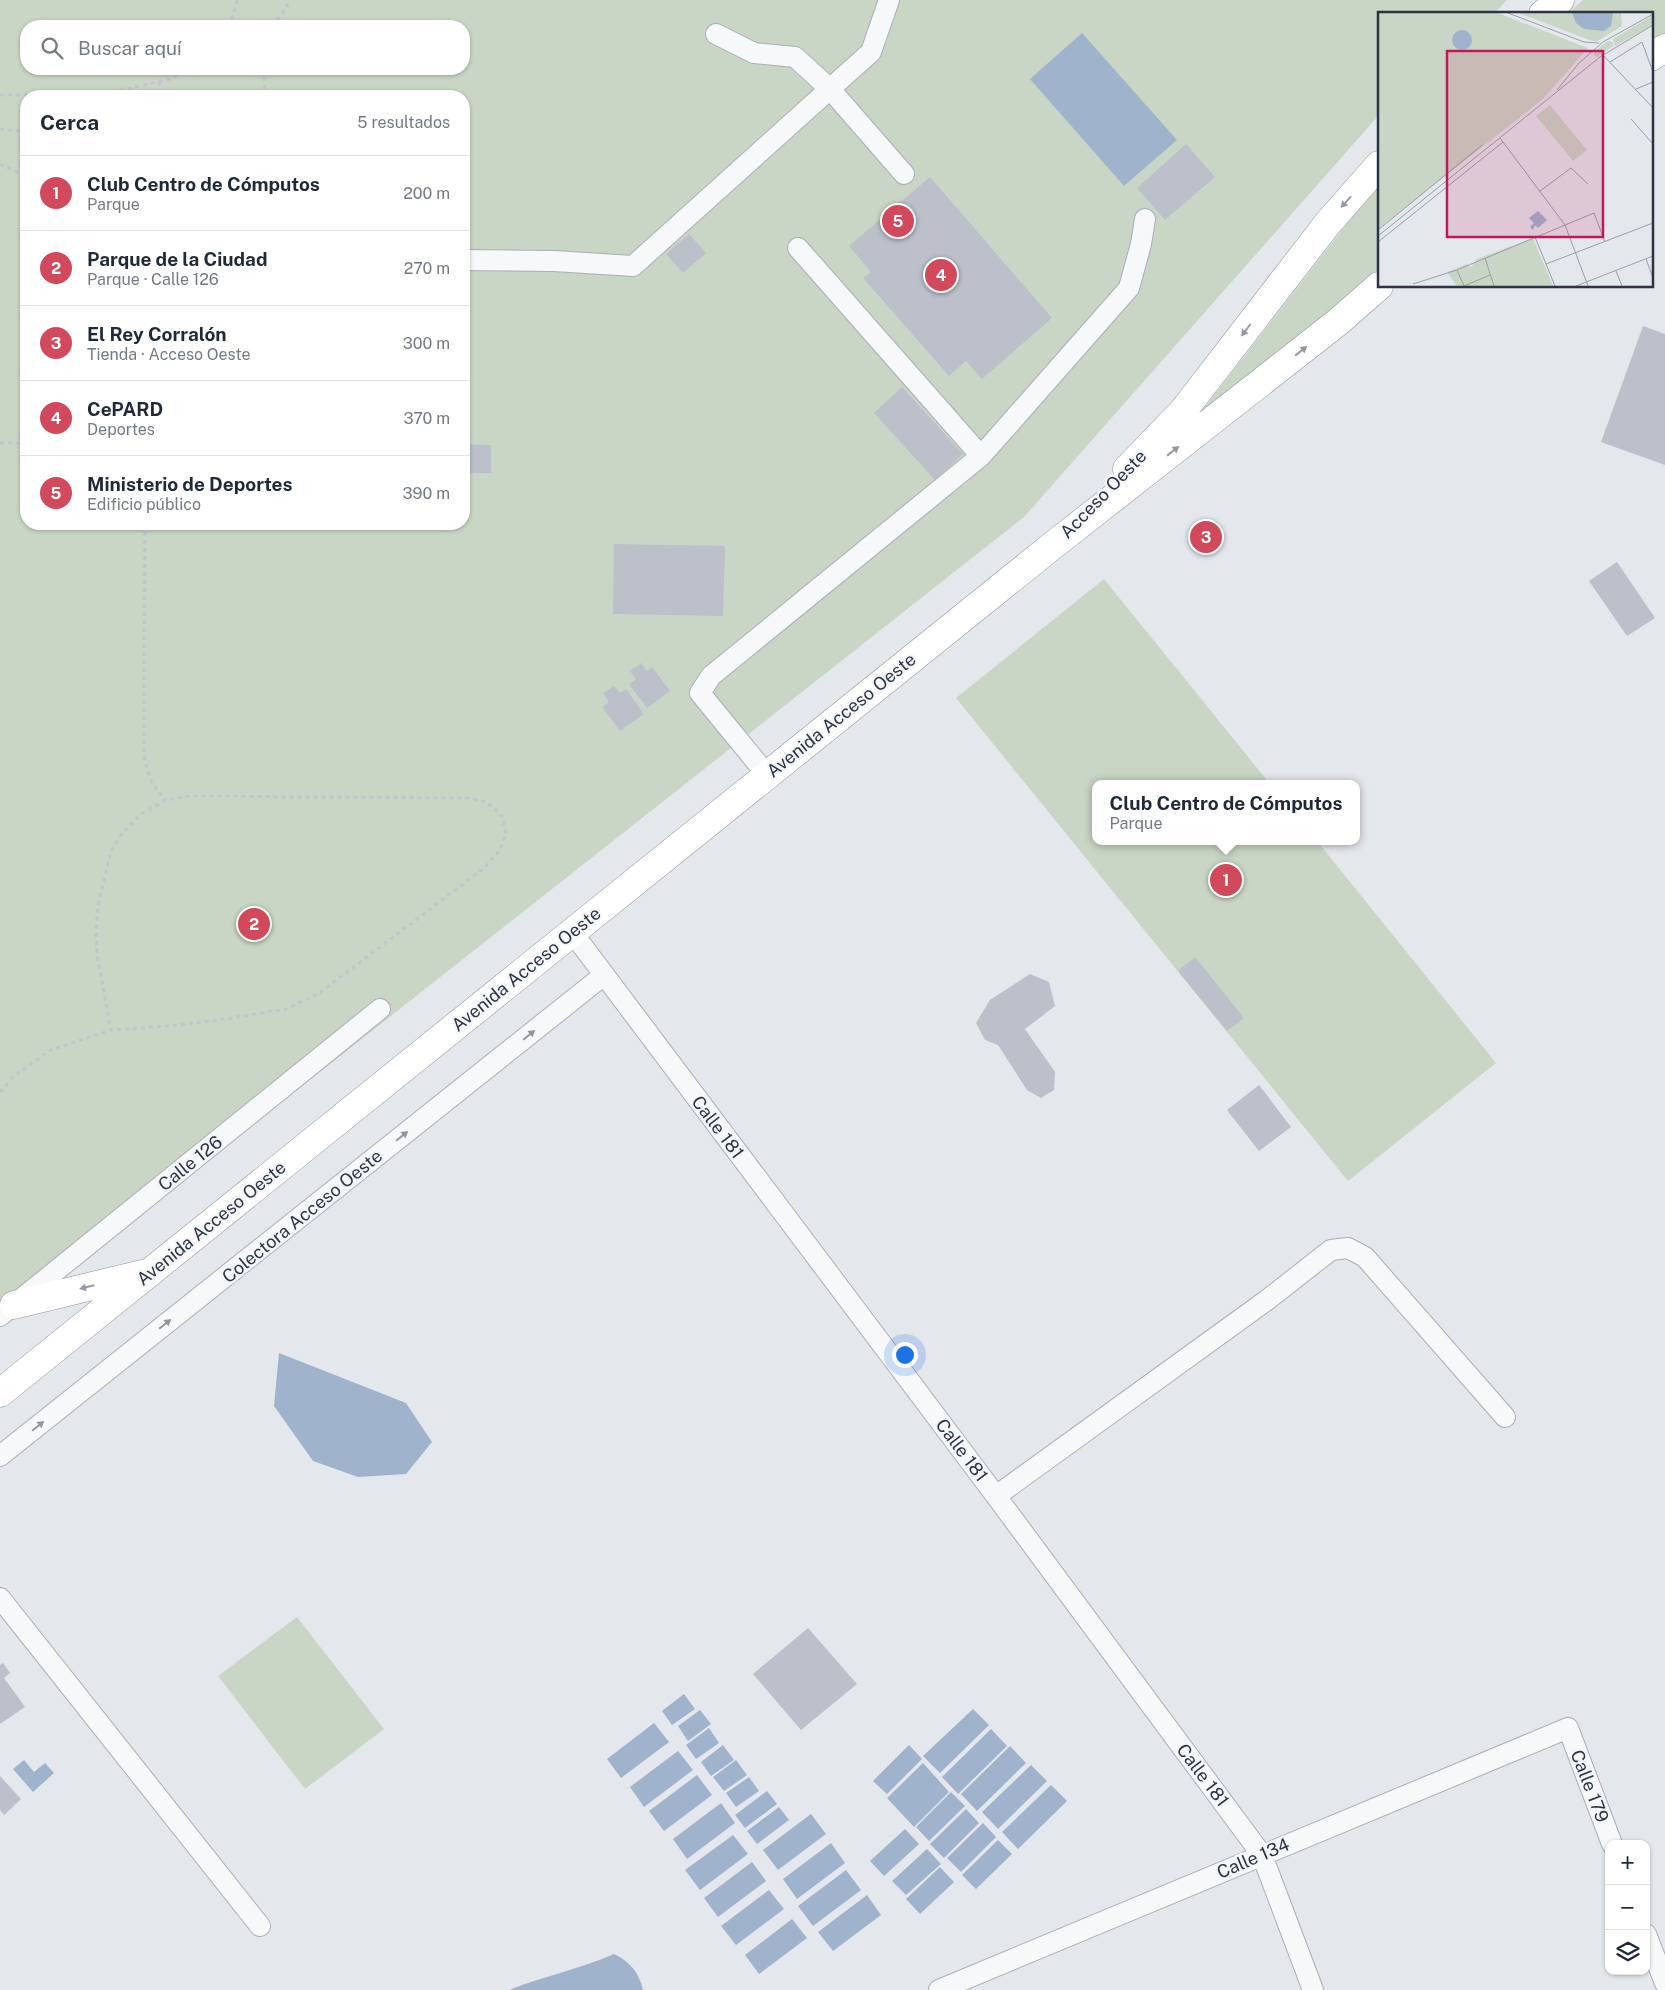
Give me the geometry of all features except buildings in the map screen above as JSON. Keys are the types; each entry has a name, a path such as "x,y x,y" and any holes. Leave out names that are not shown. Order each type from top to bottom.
{"highway":[{"path":"1652,55 1665,48"},
{"name":"Acceso Oeste","path":"1052,546 1184,411 1328,223 1378,166"},
{"name":"Acceso Oeste","path":"1052,546 1338,322 1378,287"},
{"name":"Avenida Acceso Oeste","path":"0,1393 1052,546"},
{"path":"7,1311 151,1272"}],"street":[{"path":"470,260 554,260 633,266 871,52 888,0"},
{"path":"716,34 754,53 795,57 830,89 904,174"},
{"path":"767,775 700,693 711,676 981,456 1129,288 1141,244 1145,219"},
{"path":"798,248 981,456"},
{"name":"Calle 181","path":"572,932 996,1496 1262,1855 1313,1990"},
{"name":"Colectora Acceso Oeste","path":"0,1456 604,975"},
{"name":"Calle 126","path":"7,1311 380,1010"},
{"path":"996,1496 1267,1300 1331,1250 1348,1248 1365,1257 1505,1417"},
{"path":"0,1598 260,1926"},
{"name":"Calle 134","path":"944,1989 1568,1728"},
{"name":"Calle 179","path":"1568,1728 1610,1840"},
{"path":"1650,1944 1665,1983"}],"path":[{"path":"231,20 237,0"},
{"path":"277,20 287,7 288,0"},
{"path":"123,90 170,79 177,75"},
{"path":"264,75 265,90"},
{"path":"159,82 161,90"},
{"path":"0,95 20,95"},
{"path":"0,128 20,131"},
{"path":"0,164 20,173"},
{"path":"0,443 20,444"},
{"path":"145,530 144,753 146,771 154,786 166,800"},
{"path":"0,1092 12,1078 50,1050 111,1030 169,1026 234,1018 286,1008 318,994 483,868 500,850 506,834 502,816 487,802 469,798 190,796 166,800 141,814 124,832 111,851 103,880 97,922 97,955 111,1030"}],"green space":[{"path":"0,0 1507,0 1495,12 1378,12 1378,116 1024,517 0,1324"},
{"path":"1583,0 1665,0 1665,36 1652,46 1652,12 1569,12"},
{"path":"1378,183 1378,270 1188,429"},
{"path":"1104,579 1267,780 1092,780 1092,845 1320,845 1496,1063 1348,1181 956,698"},
{"path":"297,1617 384,1729 305,1789 218,1676"}],"water":[{"path":"1082,33 1177,140 1124,186 1030,79"},
{"path":"279,1353 406,1403 432,1442 406,1474 358,1477 313,1461 274,1406"},
{"path":"684,1694 695,1709 672,1725 662,1711"},
{"path":"973,1709 989,1725 940,1773 923,1756"},
{"path":"700,1710 711,1724 688,1741 678,1726"},
{"path":"654,1723 669,1742 621,1778 607,1759"},
{"path":"709,1728 719,1743 696,1759 686,1745"},
{"path":"991,1729 1007,1746 958,1794 942,1777"},
{"path":"723,1745 734,1760 711,1776 701,1762"},
{"path":"909,1745 922,1759 887,1794 873,1781"},
{"path":"1010,1746 1026,1763 977,1811 961,1794"},
{"path":"678,1751 693,1770 644,1807 630,1787"},
{"path":"24,1760 34,1772 45,1763 54,1773 33,1792 13,1769"},
{"path":"736,1760 747,1775 724,1791 713,1777"},
{"path":"923,1763 949,1792 914,1827 887,1798"},
{"path":"1031,1765 1047,1781 998,1829 982,1812"},
{"path":"697,1775 712,1795 664,1831 649,1811"},
{"path":"749,1777 759,1791 736,1807 726,1793"},
{"path":"1051,1785 1067,1801 1018,1849 1002,1832"},
{"path":"767,1791 777,1804 745,1828 735,1815"},
{"path":"951,1792 965,1806 929,1841 916,1827"},
{"path":"721,1803 735,1823 687,1859 673,1839"},
{"path":"779,1807 789,1820 757,1844 747,1831"},
{"path":"966,1809 979,1823 944,1858 930,1844"},
{"path":"811,1814 826,1834 778,1870 763,1850"},
{"path":"983,1823 996,1837 961,1872 947,1858"},
{"path":"905,1829 919,1844 884,1876 870,1861"},
{"path":"733,1835 748,1854 700,1890 685,1870"},
{"path":"998,1840 1012,1854 976,1889 962,1875"},
{"path":"831,1843 845,1863 797,1899 783,1879"},
{"path":"927,1849 941,1864 906,1895 892,1881"},
{"path":"752,1862 766,1881 718,1917 704,1898"},
{"path":"940,1867 954,1882 920,1914 906,1899"},
{"path":"846,1870 861,1890 813,1926 798,1906"},
{"path":"769,1890 784,1909 736,1945 721,1926"},
{"path":"867,1895 881,1915 833,1951 818,1932"},
{"path":"792,1919 807,1938 759,1974 745,1955"},
{"path":"614,1954 625,1960 633,1968 643,1990 509,1990 588,1964"}],"place":[{"name":"Ministerio de Deportes","path":"898,221"},
{"name":"CePARD","path":"941,275"},
{"name":"El Rey Corralón","path":"1206,537"},
{"name":"Club Centro de Cómputos","path":"1226,880"},
{"name":"Parque de la Ciudad","path":"254,924"}]}
